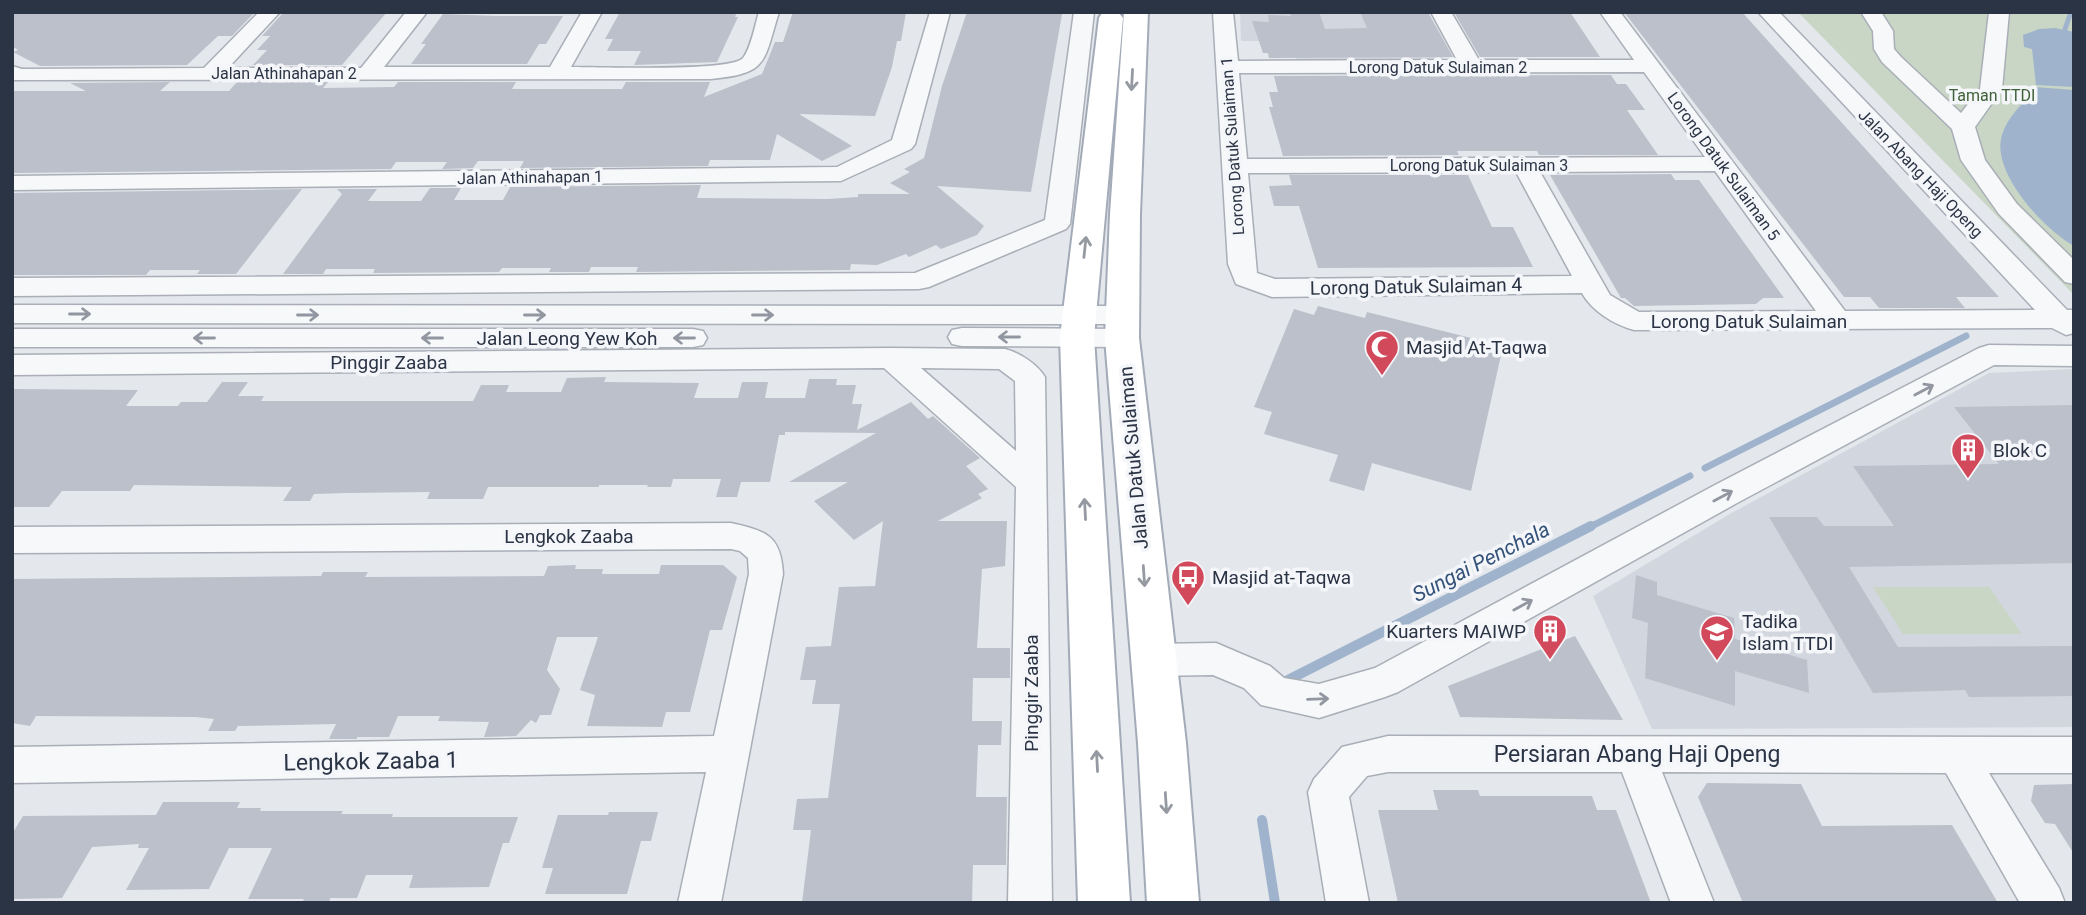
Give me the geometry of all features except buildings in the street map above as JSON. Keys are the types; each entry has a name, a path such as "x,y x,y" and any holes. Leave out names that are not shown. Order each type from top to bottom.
{"main road":[{"name":"Jalan Datuk Sulaiman","path":"1136,12 1121,326 1162,743 1173,903"},
{"path":"1101,30 1078,326 1104,903"}],"street":[{"path":"211,73 270,12"},
{"path":"369,72 417,12"},
{"path":"557,73 592,12"},
{"name":"Jalan Athinahapan 2","path":"12,72 18,75 711,73 740,70 753,61 769,12"},
{"name":"Jalan Athinahapan 1","path":"12,183 841,174 903,144 940,12"},
{"path":"12,287 919,281 1056,224 1101,30 1084,12"},
{"name":"Lorong Datuk Sulaiman 1","path":"1223,12 1236,166 1237,224 1245,278"},
{"path":"1441,12 1472,67"},
{"name":"Lorong Datuk Sulaiman 5","path":"1610,12 1837,320"},
{"name":"Jalan Abang Haji Openg","path":"1768,12 2069,324"},
{"path":"1871,12 1883,31 1884,49 1893,62 1963,127 1973,160 2008,209 2074,275"},
{"path":"1963,127 1991,89 1999,12"},
{"name":"Lorong Datuk Sulaiman 2","path":"1226,66 1650,66"},
{"name":"Lorong Datuk Sulaiman 3","path":"1236,166 1722,164"},
{"name":"Lorong Datuk Sulaiman","path":"1524,165 1588,284 1600,301 1616,313 1634,321 1837,320 2069,324"},
{"name":"Lorong Datuk Sulaiman 4","path":"1245,278 1272,288 1588,284"},
{"name":"Jalan Leong Yew Koh","path":"12,314 1121,326"},
{"name":"Jalan Leong Yew Koh","path":"12,338 1078,326"},
{"path":"1153,660 1216,659 1257,677 1274,694 1319,701 1385,681 1726,494 1989,355 2074,356"},
{"path":"891,358 1032,483"},
{"name":"Pinggir Zaaba","path":"12,365 1005,359 1030,377 1030,903"},
{"name":"Lengkok Zaaba","path":"12,540 565,535 732,536 751,541 765,553 766,574 699,903"},
{"name":"Lengkok Zaaba 1","path":"12,765 729,754"},
{"name":"Persiaran Abang Haji Openg","path":"1348,903 1328,792 1356,760 1388,754 2074,755"},
{"path":"1635,754 1693,903"},
{"path":"1957,755 2045,903"}],"shaded area":[{"path":"1240,12 1425,12 1447,55 1438,61 1297,61 1290,41 1241,41"},
{"path":"2074,369 2074,727 1652,729 1593,596 1728,515 1989,373"}],"green space":[{"name":"Taman TTDI","path":"1798,12 2074,12 2074,295"},
{"path":"1873,587 1989,587 2022,634 1903,634"}],"water":[{"path":"2055,28 2074,32 2074,87 2036,85 2032,49 2024,47 2023,35 2039,29"},
{"path":"2035,87 2074,90 2074,246 2035,214 2012,182 2000,150 2005,128"}],"waterway":[{"name":"Sungai Penchala","path":"2066,39 2065,29 2071,12"},
{"name":"Sungai Penchala","path":"1705,468 1966,336"},
{"name":"Sungai Penchala","path":"1588,528 1690,476"},
{"name":"Sungai Penchala","path":"1288,680 1591,526"},
{"name":"Sungai Penchala","path":"1262,820 1275,903"}],"place":[{"name":"Masjid At-Taqwa","path":"1382,377"},
{"name":"Blok C","path":"1968,480"},
{"name":"Masjid at-Taqwa","path":"1188,607"},
{"name":"Kuarters MAIWP","path":"1550,661"},
{"name":"Tadika Islam TTDI","path":"1717,662"}]}
